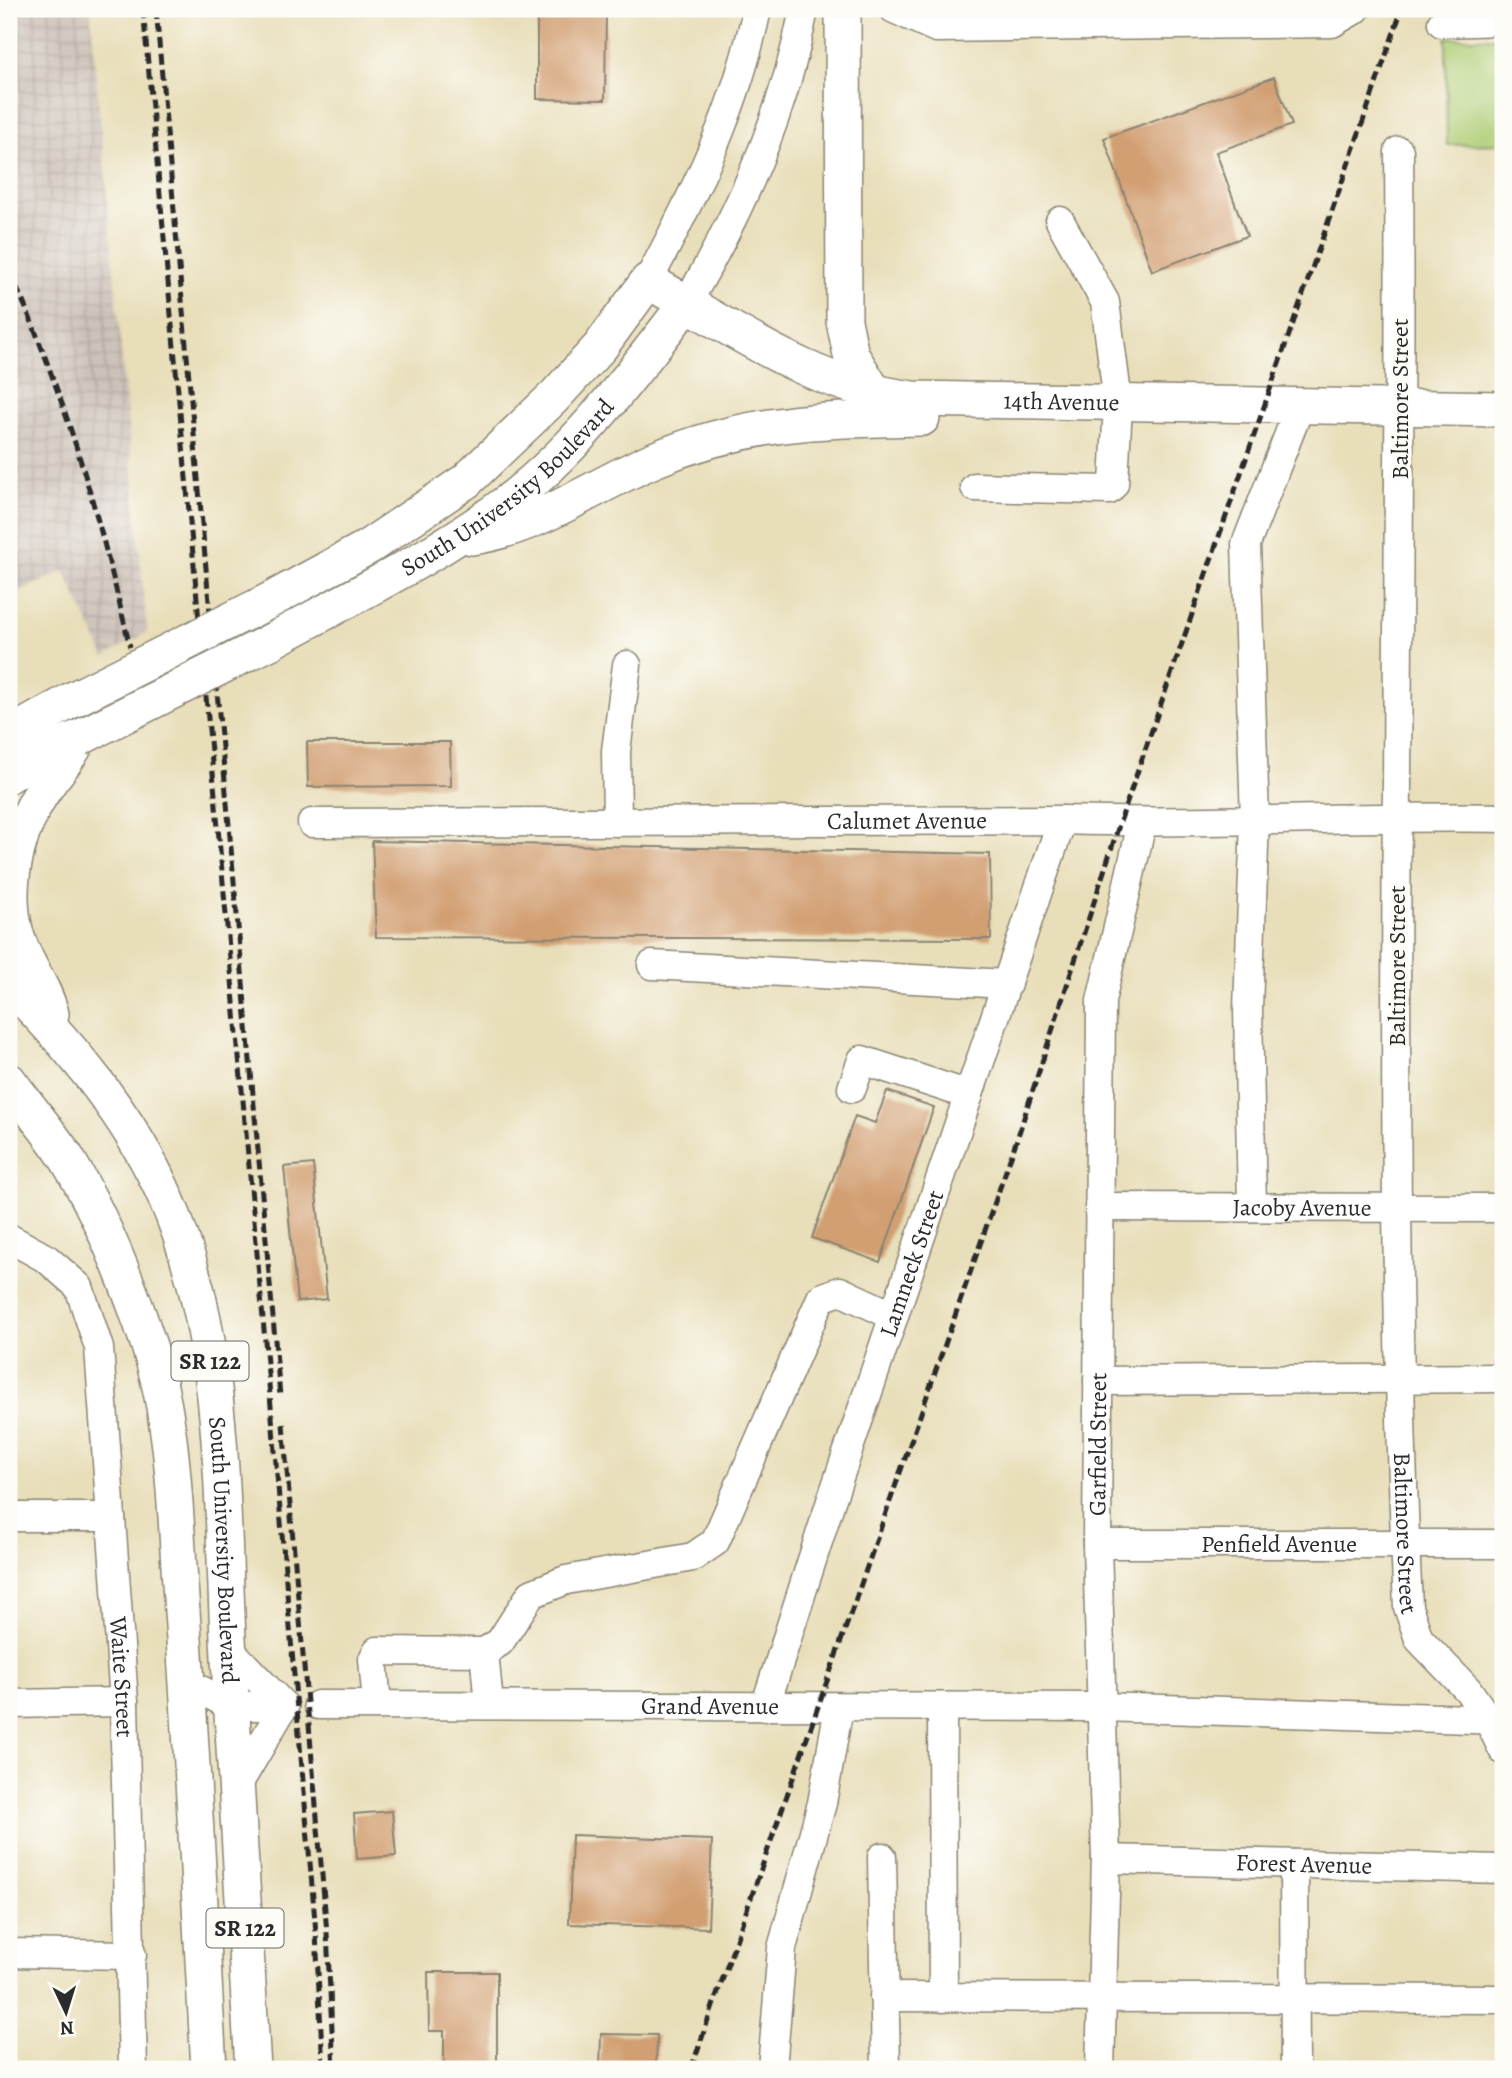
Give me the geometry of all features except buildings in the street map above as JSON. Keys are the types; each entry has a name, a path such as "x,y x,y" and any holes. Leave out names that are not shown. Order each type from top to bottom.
{"main road":[{"path":"843,9 844,321 851,355 876,395"},
{"name":"14th Avenue","path":"648,281 790,362 876,395 958,400 1503,409"},
{"name":"South University Boulevard","path":"9,735 368,547 466,481 554,397 600,347 648,281"},
{"name":"South University Boulevard","path":"9,775 55,747 79,738 270,642 455,540 507,502 590,425 687,303"},
{"path":"455,540 501,533 656,459 725,435 799,421 928,417 958,400"},
{"path":"56,1031 48,1002 27,964 15,930 11,901 13,866 32,810 48,783 68,760 79,738"},
{"name":"SR 122","path":"9,984 56,1031"},
{"name":"South University Boulevard","path":"56,1031 143,1154 165,1195 196,1288 217,1414 253,2069"},
{"path":"9,1081 36,1118"},
{"name":"SR 122","path":"9,1096 36,1118"},
{"name":"South University Boulevard","path":"36,1118 64,1154 86,1192 121,1271 150,1348 169,1445 188,1683 209,2069"}],"street":[{"name":"South University Boulevard","path":"648,281 719,139 737,87 757,9"},
{"name":"South University Boulevard","path":"687,303 734,217 767,142 785,90 804,9"},
{"path":"894,9 936,28 1332,23 1356,9"},
{"path":"1442,23 1503,21"},
{"name":"Baltimore Street","path":"1399,151 1401,406 1396,1207 1408,1607 1419,1639 1496,1719 1503,1750"},
{"path":"975,487 1109,490 1114,484 1118,403 1105,302 1060,221"},
{"path":"1252,1207 1248,1008 1255,820 1246,544 1300,406"},
{"path":"617,822 616,751 627,666"},
{"name":"Calumet Avenue","path":"312,823 1062,820 1142,823 1399,816 1503,818"},
{"name":"Lamneck Street","path":"765,1707 894,1315 1062,820"},
{"name":"Garfield Street","path":"1100,2069 1106,1859 1097,1544 1101,1001 1142,823"},
{"path":"652,965 1007,984"},
{"path":"852,1088 862,1060 969,1095"},
{"name":"Jacoby Avenue","path":"1099,1207 1503,1208"},
{"name":"Waite Street","path":"9,1238 47,1259 79,1287 99,1348 124,1702 133,2069"},
{"path":"377,1704 373,1659 377,1651 484,1652 500,1642 531,1594 566,1580 693,1557 715,1542 821,1298 840,1292 894,1315"},
{"path":"1098,1381 1503,1378"},
{"path":"9,1517 111,1517"},
{"name":"Penfield Avenue","path":"1097,1544 1503,1544"},
{"path":"229,1649 285,1706"},
{"path":"484,1652 489,1704"},
{"path":"188,1683 231,1706 285,1706"},
{"path":"9,1704 124,1702"},
{"name":"Grand Avenue","path":"318,1705 1101,1707 1496,1719"},
{"path":"237,1786 285,1706"},
{"path":"772,2069 782,1948 821,1802 839,1707"},
{"path":"942,1707 943,1997"},
{"path":"882,1857 886,2069"},
{"name":"Forest Avenue","path":"1106,1859 1503,1869"},
{"path":"1293,1864 1294,2069"},
{"path":"9,1953 132,1955"},
{"path":"884,1997 1503,1999"}],"shaded area":[{"path":"9,9 90,9 147,632 105,657 64,571 9,596"}],"green space":[{"path":"1446,38 1503,38 1503,144 1447,145"}],"railway":[{"path":"143,9 273,1428 316,1933 323,2069"},
{"path":"156,9 280,1396"},
{"path":"691,2069 1017,1139 1120,822 1402,9"},
{"path":"9,273 64,409 104,544 130,647"},
{"path":"283,1424 327,1933 334,2069"}]}
